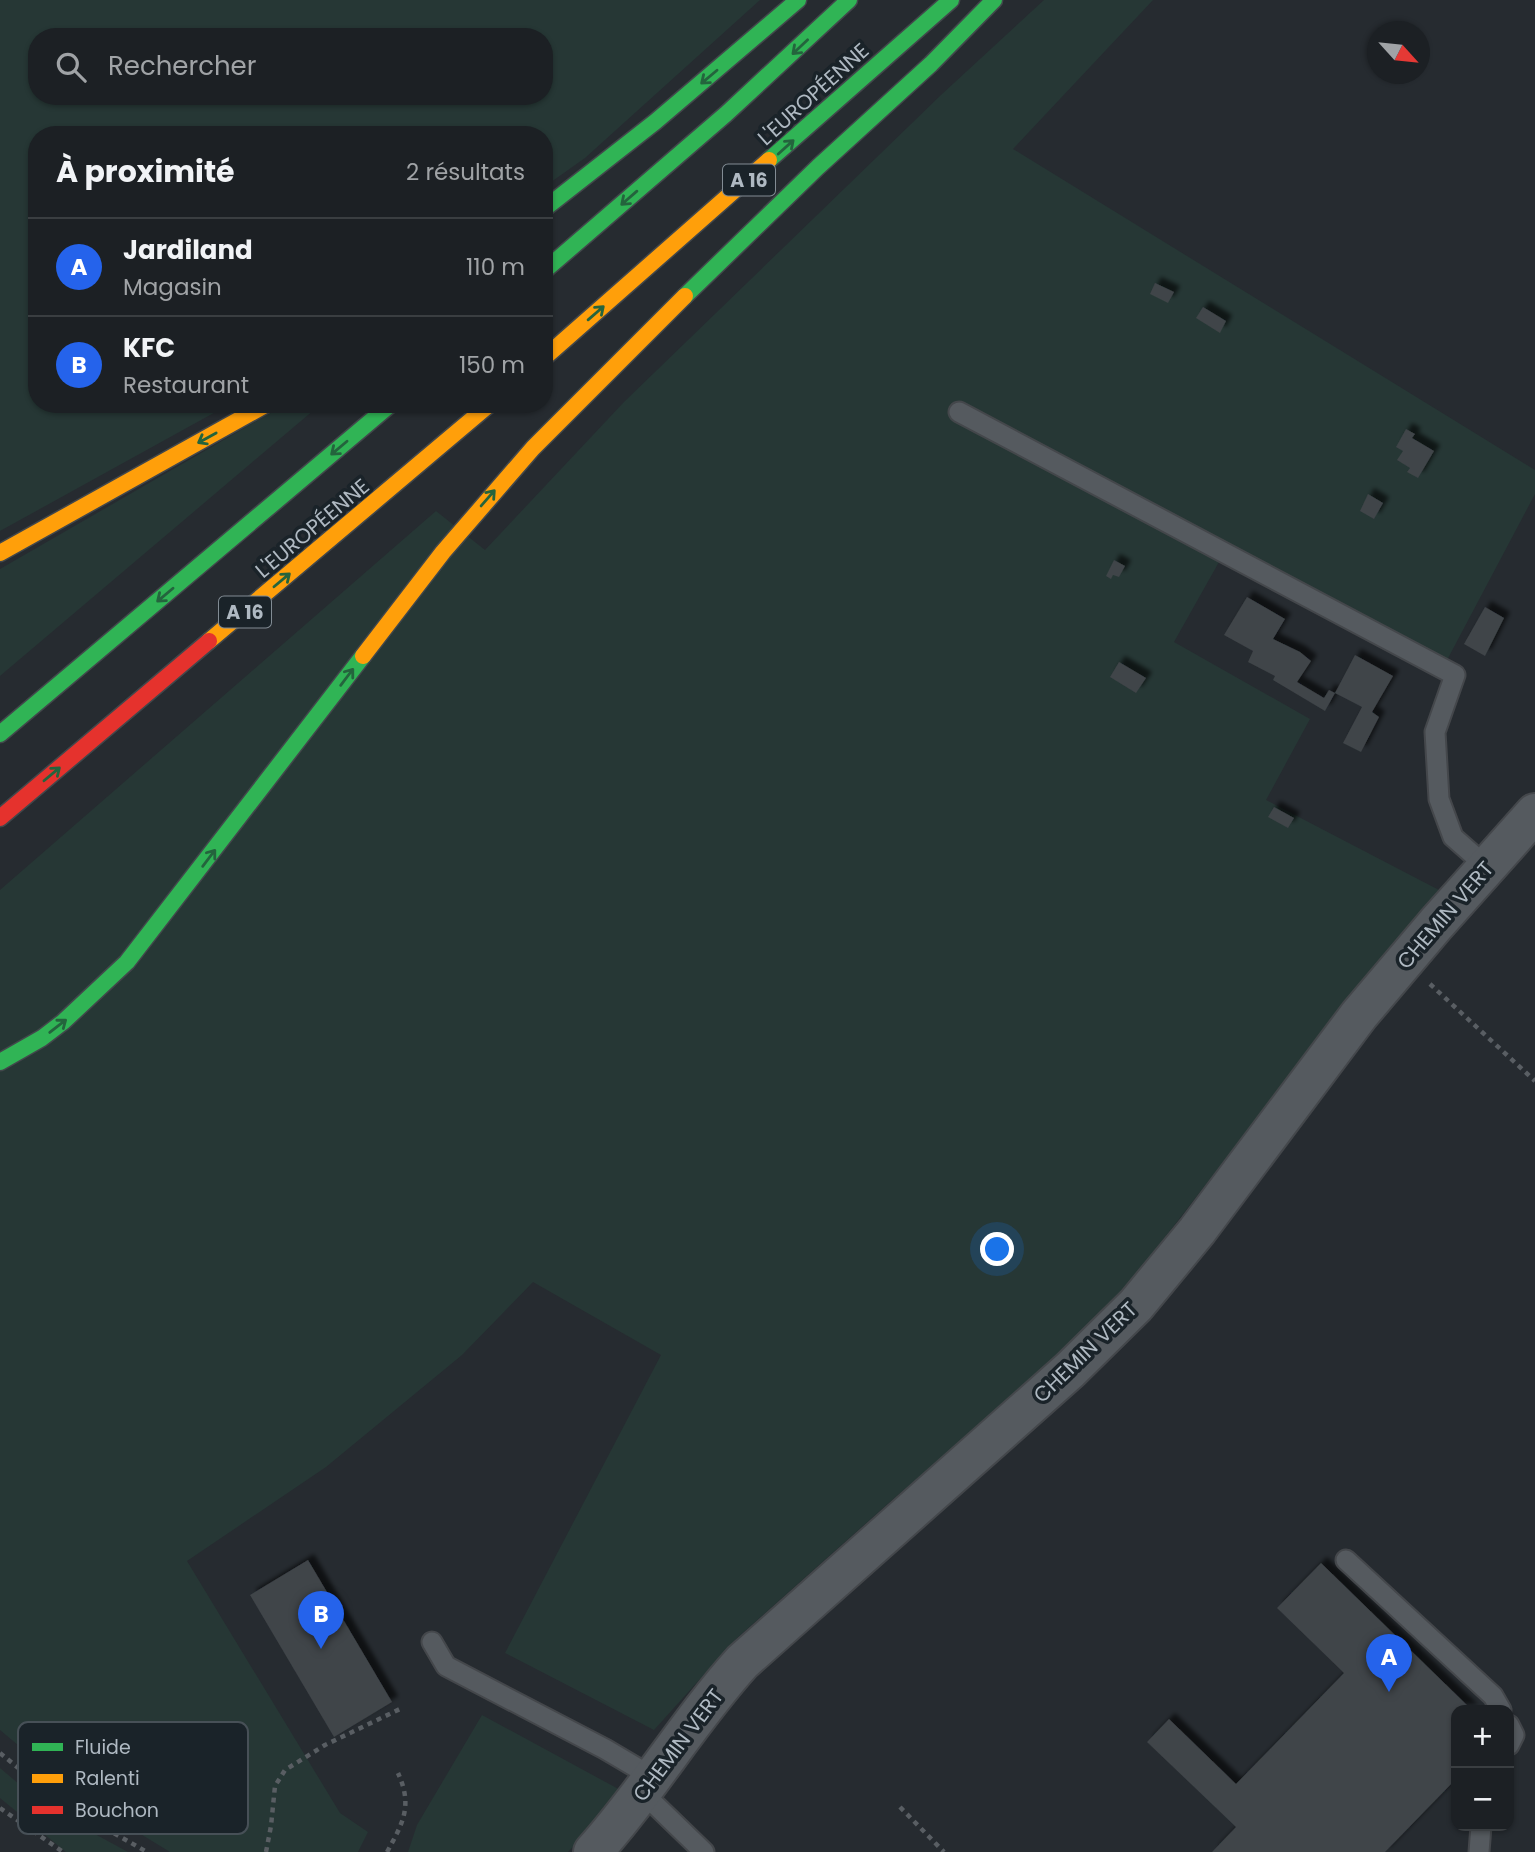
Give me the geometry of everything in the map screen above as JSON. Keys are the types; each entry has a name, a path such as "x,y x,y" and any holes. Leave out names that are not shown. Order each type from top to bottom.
{"highway":[{"path":"553,202 665,114 798,0"},
{"name":"L'EUROPÉENNE","path":"553,263 726,114 849,0"},
{"name":"L'EUROPÉENNE","path":"553,350 951,0"},
{"path":"0,1062 42,1038 127,962 443,552 533,448 625,354 818,167 931,64 994,0"},
{"path":"0,553 251,413"},
{"name":"L'EUROPÉENNE","path":"0,734 380,413"},
{"name":"L'EUROPÉENNE","path":"0,818 479,413"}],"street":[{"name":"CHEMIN VERT","path":"593,1852 648,1785 712,1697 743,1662 1070,1370 1136,1305 1189,1240 1359,1015 1535,813"}],"lane":[{"path":"959,412 1455,675 1435,732 1439,799 1454,837 1487,867"},
{"path":"1346,1560 1493,1696 1498,1705"},
{"path":"432,1642 446,1666 605,1749 648,1785 704,1852"},
{"path":"1479,1852 1481,1831"}],"path":[{"path":"1430,984 1535,1081"},
{"path":"266,1852 275,1786 285,1770 325,1745 400,1709"},
{"path":"0,1753 18,1768"},
{"path":"387,1852 404,1821 406,1791 398,1773"},
{"path":"900,1807 944,1852"},
{"path":"0,1808 18,1821"},
{"path":"37,1834 62,1852"},
{"path":"115,1834 147,1852"}],"shaded area":[{"path":"0,0 760,0 585,158 553,181 553,126 28,126 28,413 214,413 0,531"},
{"path":"1044,0 1153,0 1013,149 1535,470 1535,494 1446,662 1228,546 1174,642 1310,719 1266,800 1439,890 1344,1006 1135,1276 1054,1362 892,1500 737,1638 654,1730 505,1653 661,1355 533,1282 462,1355 326,1467 187,1561 340,1813 368,1832 358,1852 170,1852 141,1834 248,1834 248,1722 18,1722 18,1745 0,1730 0,890 436,511 485,550 624,402 941,95"},
{"path":"270,413 310,413 0,676 0,569"},
{"path":"482,1715 624,1792 568,1852 408,1852 417,1825"},
{"path":"0,1768 18,1783 18,1813 0,1798"},
{"path":"44,1834 95,1834 128,1852 66,1852"}],"building":[{"path":"1155,283 1174,292 1168,303 1150,294"},
{"path":"1203,307 1226,321 1220,333 1196,318"},
{"path":"1406,429 1415,434 1412,438 1434,451 1418,478 1407,472 1410,468 1397,460 1403,451 1396,447"},
{"path":"1368,494 1383,503 1374,519 1360,511"},
{"path":"1114,560 1125,566 1119,577 1113,575 1111,579 1106,576"},
{"path":"1247,597 1285,619 1273,639 1300,652 1311,661 1297,682 1324,698 1329,690 1335,693 1325,711 1273,680 1275,676 1248,662 1253,651 1224,635"},
{"path":"1485,607 1504,618 1485,656 1464,644"},
{"path":"1355,655 1393,676 1372,712 1379,717 1361,752 1343,743 1362,707 1335,693"},
{"path":"1119,662 1146,678 1136,693 1110,677"},
{"path":"1274,807 1294,818 1288,828 1268,817"},
{"path":"308,1560 392,1702 334,1737 250,1595"},
{"path":"1321,1563 1467,1705 1451,1705 1451,1784 1385,1852 1212,1852 1236,1827 1147,1742 1169,1719 1236,1784 1344,1673 1277,1608"}],"traffic: fast":[{"path":"553,202 655,122 798,0"},
{"path":"553,263 726,114 849,0"},
{"path":"769,160 951,0"},
{"path":"685,296 818,167 931,64 994,0"},
{"path":"0,734 380,413"},
{"path":"0,1062 42,1038 63,1022 127,962 363,656"}],"traffic: slow":[{"path":"553,350 769,160"},
{"path":"363,656 443,552 533,448 685,296"},
{"path":"0,553 251,413"},
{"path":"209,641 479,413"}],"traffic: jam":[{"path":"0,818 209,641"}],"place":[{"name":"KFC","path":"321,1649"},
{"name":"Jardiland","path":"1389,1692"}]}
